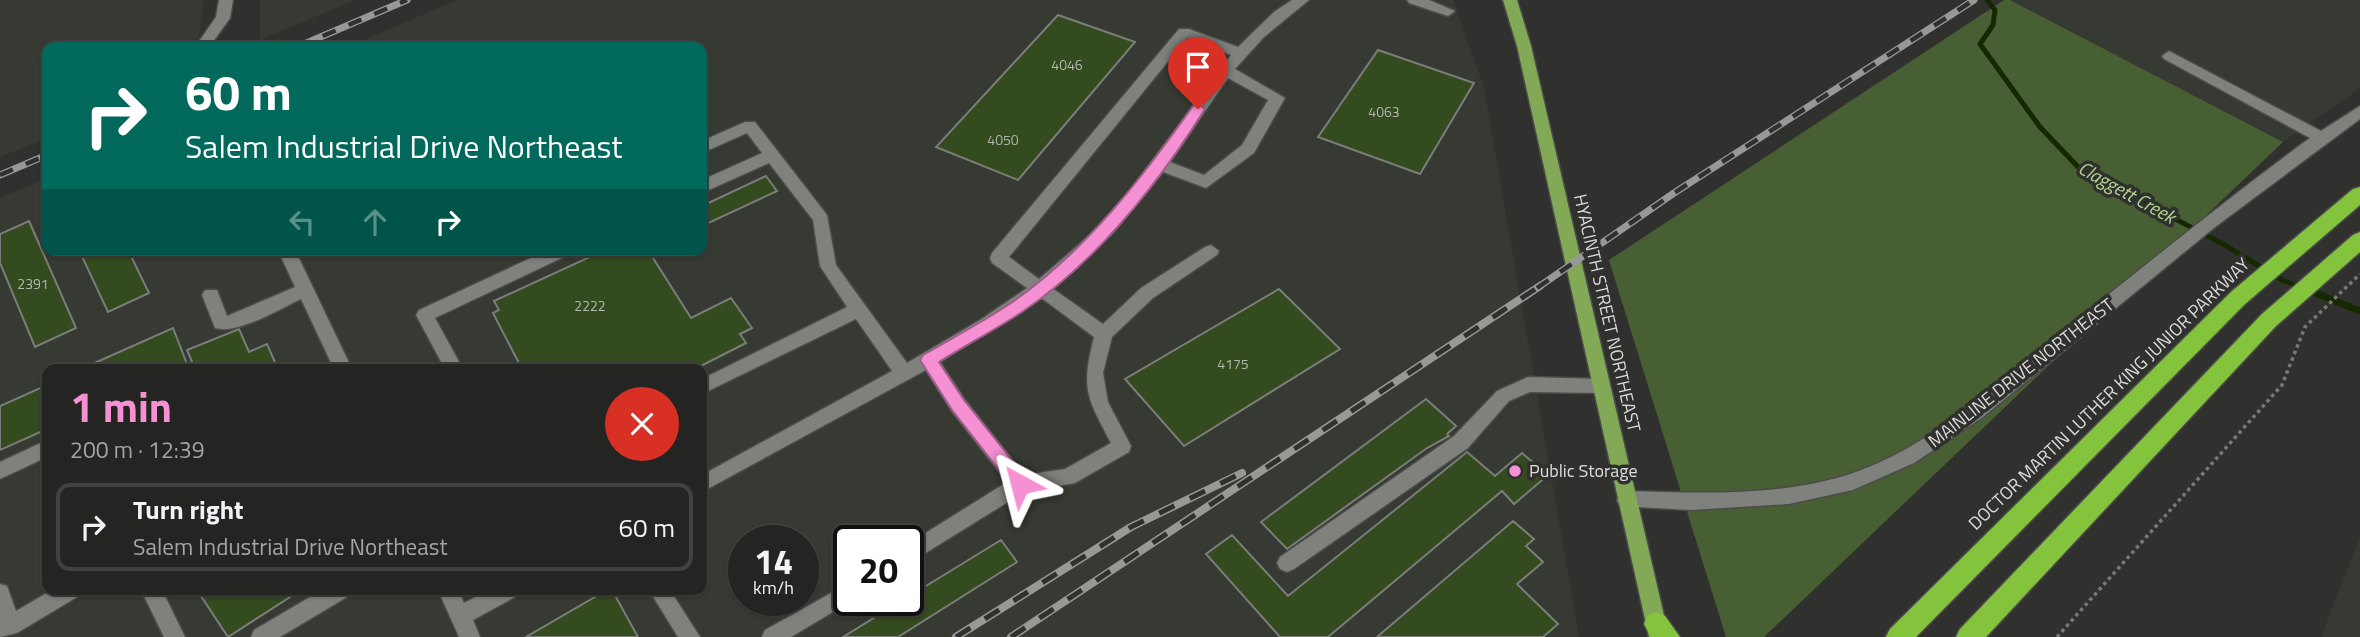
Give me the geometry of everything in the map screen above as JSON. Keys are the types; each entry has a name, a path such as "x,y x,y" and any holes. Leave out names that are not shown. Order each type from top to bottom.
{"highway":[{"name":"DOCTOR MARTIN LUTHER KING JUNIOR PARKWAY","path":"1899,637 2238,298 2360,194"},
{"path":"1969,637 2269,320 2360,240"}],"main road":[{"name":"HYACINTH STREET NORTHEAST","path":"1510,0 1524,46 1600,386 1661,633"}],"street":[{"path":"207,40 223,18 226,0"},
{"path":"707,481 929,360 1018,306 1042,287 1094,241 1159,164 1241,53 1270,24 1302,0"},
{"path":"1414,0 1448,11"},
{"path":"1104,334 998,258 1184,32 1241,53"},
{"path":"2169,56 2322,138"},
{"path":"1159,164 1206,181 1248,149 1277,97 1226,70"},
{"name":"MAINLINE DRIVE NORTHEAST","path":"1627,500 1762,498 1831,486 1881,470 1926,447 1970,416 2216,219 2360,111"},
{"path":"707,145 750,126 821,219 828,266 904,373"},
{"path":"707,185 772,155"},
{"path":"924,545 1020,484 1068,477 1122,446 1099,403 1094,373 1104,334 1147,293 1210,251"},
{"path":"289,256 341,364"},
{"path":"451,364 425,315 551,256"},
{"path":"211,295 221,323 233,322 305,290"},
{"path":"707,385 859,309"},
{"path":"929,360 958,405 1020,484"},
{"path":"1287,563 1461,442 1503,396 1528,384 1600,386"},
{"path":"0,471 42,450"},
{"path":"0,593 5,628 61,595"},
{"path":"154,595 175,637"},
{"path":"261,637 332,595"},
{"path":"450,595 470,637"},
{"path":"460,616 499,595"},
{"path":"662,595 690,637"},
{"path":"772,637 833,601"}],"path":[{"path":"2057,637 2126,563 2172,507 2282,385 2300,336 2312,320 2360,274"}],"shaded area":[{"path":"0,0 204,0 198,42 42,42 42,140 0,157"},
{"path":"260,0 355,0 260,40"},
{"path":"457,0 1453,0 1484,88 1579,637 0,637 0,198 42,180 42,256 707,256 707,42 360,42"},
{"path":"2010,0 2360,0 2360,88 2283,142"},
{"path":"2360,537 2360,637 2321,637"}],"green space":[{"path":"2004,0 2010,0 2283,142 1764,637 1726,637 1609,260"}],"building":[{"path":"1058,15 1135,42 1018,180 936,147"},
{"path":"1378,50 1474,83 1420,174 1318,137"},
{"path":"766,176 777,191 707,224 707,204"},
{"path":"29,221 42,256 44,256 76,328 35,347 0,263 0,234"},
{"path":"82,256 131,256 149,293 108,312"},
{"path":"592,256 652,256 691,318 731,298 752,328 740,334 746,343 705,364 519,364 493,313 499,310 494,301"},
{"path":"1279,289 1340,349 1184,446 1125,379"},
{"path":"173,328 187,364 92,364"},
{"path":"239,329 249,352 267,344 276,364 193,364 187,350"},
{"path":"42,387 42,431 0,450 0,406"},
{"path":"1426,399 1456,426 1447,434 1449,436 1427,448 1287,549 1261,522"},
{"path":"1467,452 1495,476 1522,453 1548,475 1514,504 1502,491 1328,637 1280,637 1206,554 1232,535 1288,596"},
{"path":"1513,521 1534,539 1526,546 1543,562 1517,584 1558,624 1543,637 1377,637"},
{"path":"1001,540 1017,562 898,637 843,637 877,616 924,616 924,587"},
{"path":"200,595 293,595 228,637"},
{"path":"598,595 615,595 638,637 526,637"}],"waterway":[{"name":"Claggett Creek","path":"1987,0 1995,10 1993,25 1980,44 2040,127 2080,169 2223,244 2282,280 2302,288"},
{"name":"Claggett Creek","path":"2298,286 2360,311"}],"railway":[{"path":"309,42 407,0"},
{"path":"1537,288 1674,193 1974,0"},
{"path":"0,175 42,157"},
{"path":"1011,637 1537,288"},
{"path":"956,637 1131,527 1242,473"}],"place":[{"name":"Public Storage","path":"1515,471"}],"route":[{"path":"1020,484 958,405 929,360 1018,306 1086,250 1158,166 1198,109"}]}
